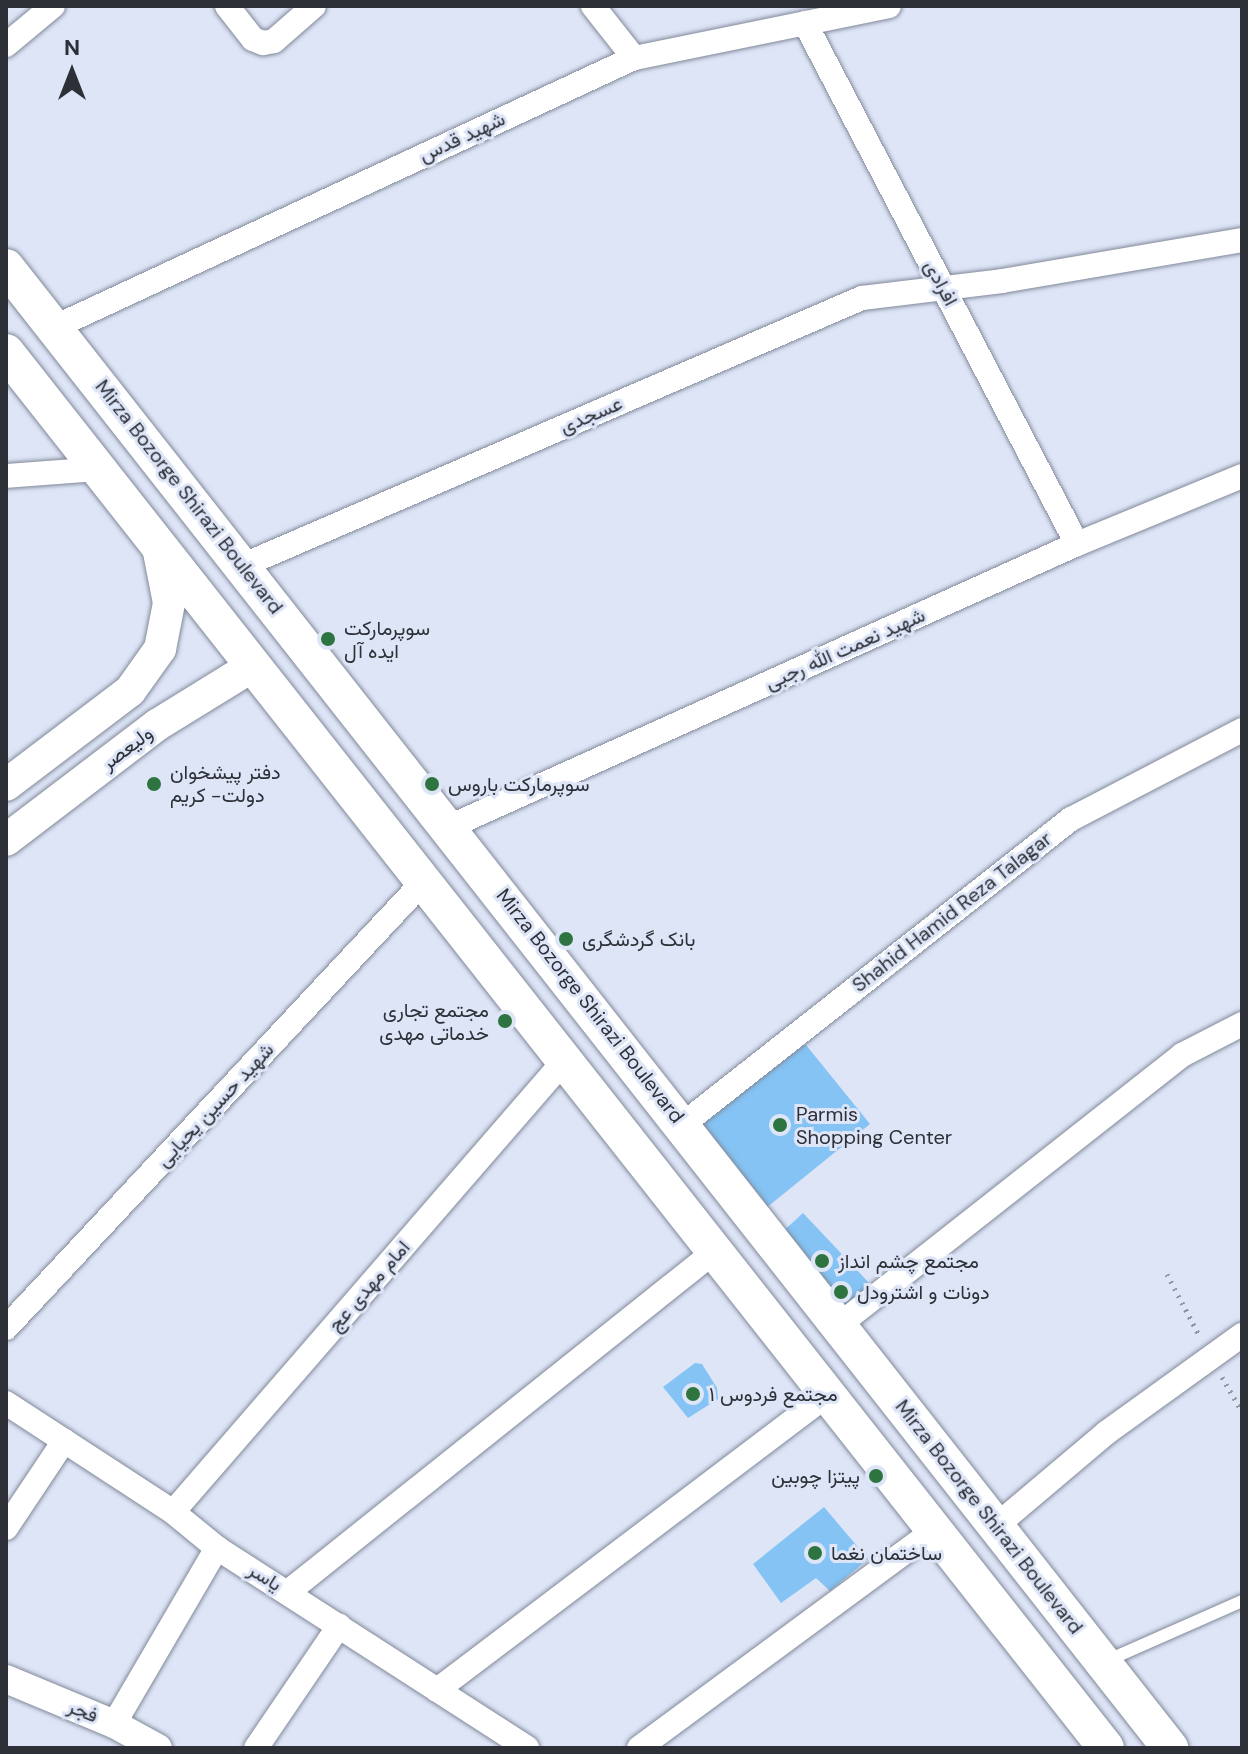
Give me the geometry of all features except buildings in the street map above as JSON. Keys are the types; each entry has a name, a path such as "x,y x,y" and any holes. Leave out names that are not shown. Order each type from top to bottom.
{"main road":[{"name":"Mirza Bozorge Shirazi Boulevard","path":"6,267 244,565 1170,1748"},
{"path":"6,352 1106,1748"},
{"path":"7,783 130,691 160,649 169,603 157,542"},
{"name":"ولیعصر","path":"6,840 167,719 254,665"},
{"path":"137,681 156,684 165,690 170,704 167,719"}],"street":[{"path":"6,45 53,6"},
{"path":"227,6 253,39 263,43 274,41 314,6"},
{"path":"593,6 634,58"},
{"name":"شهید قدس","path":"55,327 634,58 889,6"},
{"name":"افرادی","path":"805,23 1077,544"},
{"name":"عسجدی","path":"244,565 862,298 1242,240"},
{"path":"6,476 99,469"},
{"name":"شهید نعمت الله رجبی","path":"449,827 1077,544 1242,476"},
{"name":"Shahid Hamid Reza Talagar","path":"682,1125 1071,819 1242,730"},
{"name":"شهید حسین یحیایی","path":"6,1328 424,881"},
{"path":"839,1325 1182,1055 1242,1024"},
{"name":"امام مهدی عج","path":"173,1512 565,1060"},
{"path":"288,1592 715,1251"},
{"path":"996,1526 1106,1433 1242,1335"},
{"path":"437,1690 828,1394"},
{"name":"یاسر","path":"6,1403 173,1512 217,1548 527,1748"},
{"path":"6,1528 64,1441"},
{"path":"639,1748 935,1530"},
{"path":"114,1724 217,1548"},
{"path":"256,1748 339,1626"},
{"name":"فجر","path":"6,1679 114,1724 158,1748"}],"lane":[{"path":"1103,1662 1242,1601"}],"path":[{"path":"1167,1274 1210,1358 1242,1411"}],"place":[{"name":"سوپرمارکت ایده آل","path":"328,639"},
{"name":"دفتر پیشخوان دولت- کریم","path":"154,784"},
{"name":"سوپرمارکت باروس","path":"432,784"},
{"name":"بانک گردشگری","path":"566,939"},
{"name":"مجتمع تجاری خدماتی مهدی","path":"505,1021"},
{"name":"Parmis Shopping Center","path":"780,1125"},
{"name":"مجتمع چشم انداز","path":"822,1261"},
{"name":"دونات و اشترودل","path":"841,1292"},
{"name":"مجتمع فردوس ۱","path":"693,1394"},
{"name":"پیتزا چوبین","path":"876,1476"},
{"name":"ساختمان نغما","path":"815,1553"}]}
